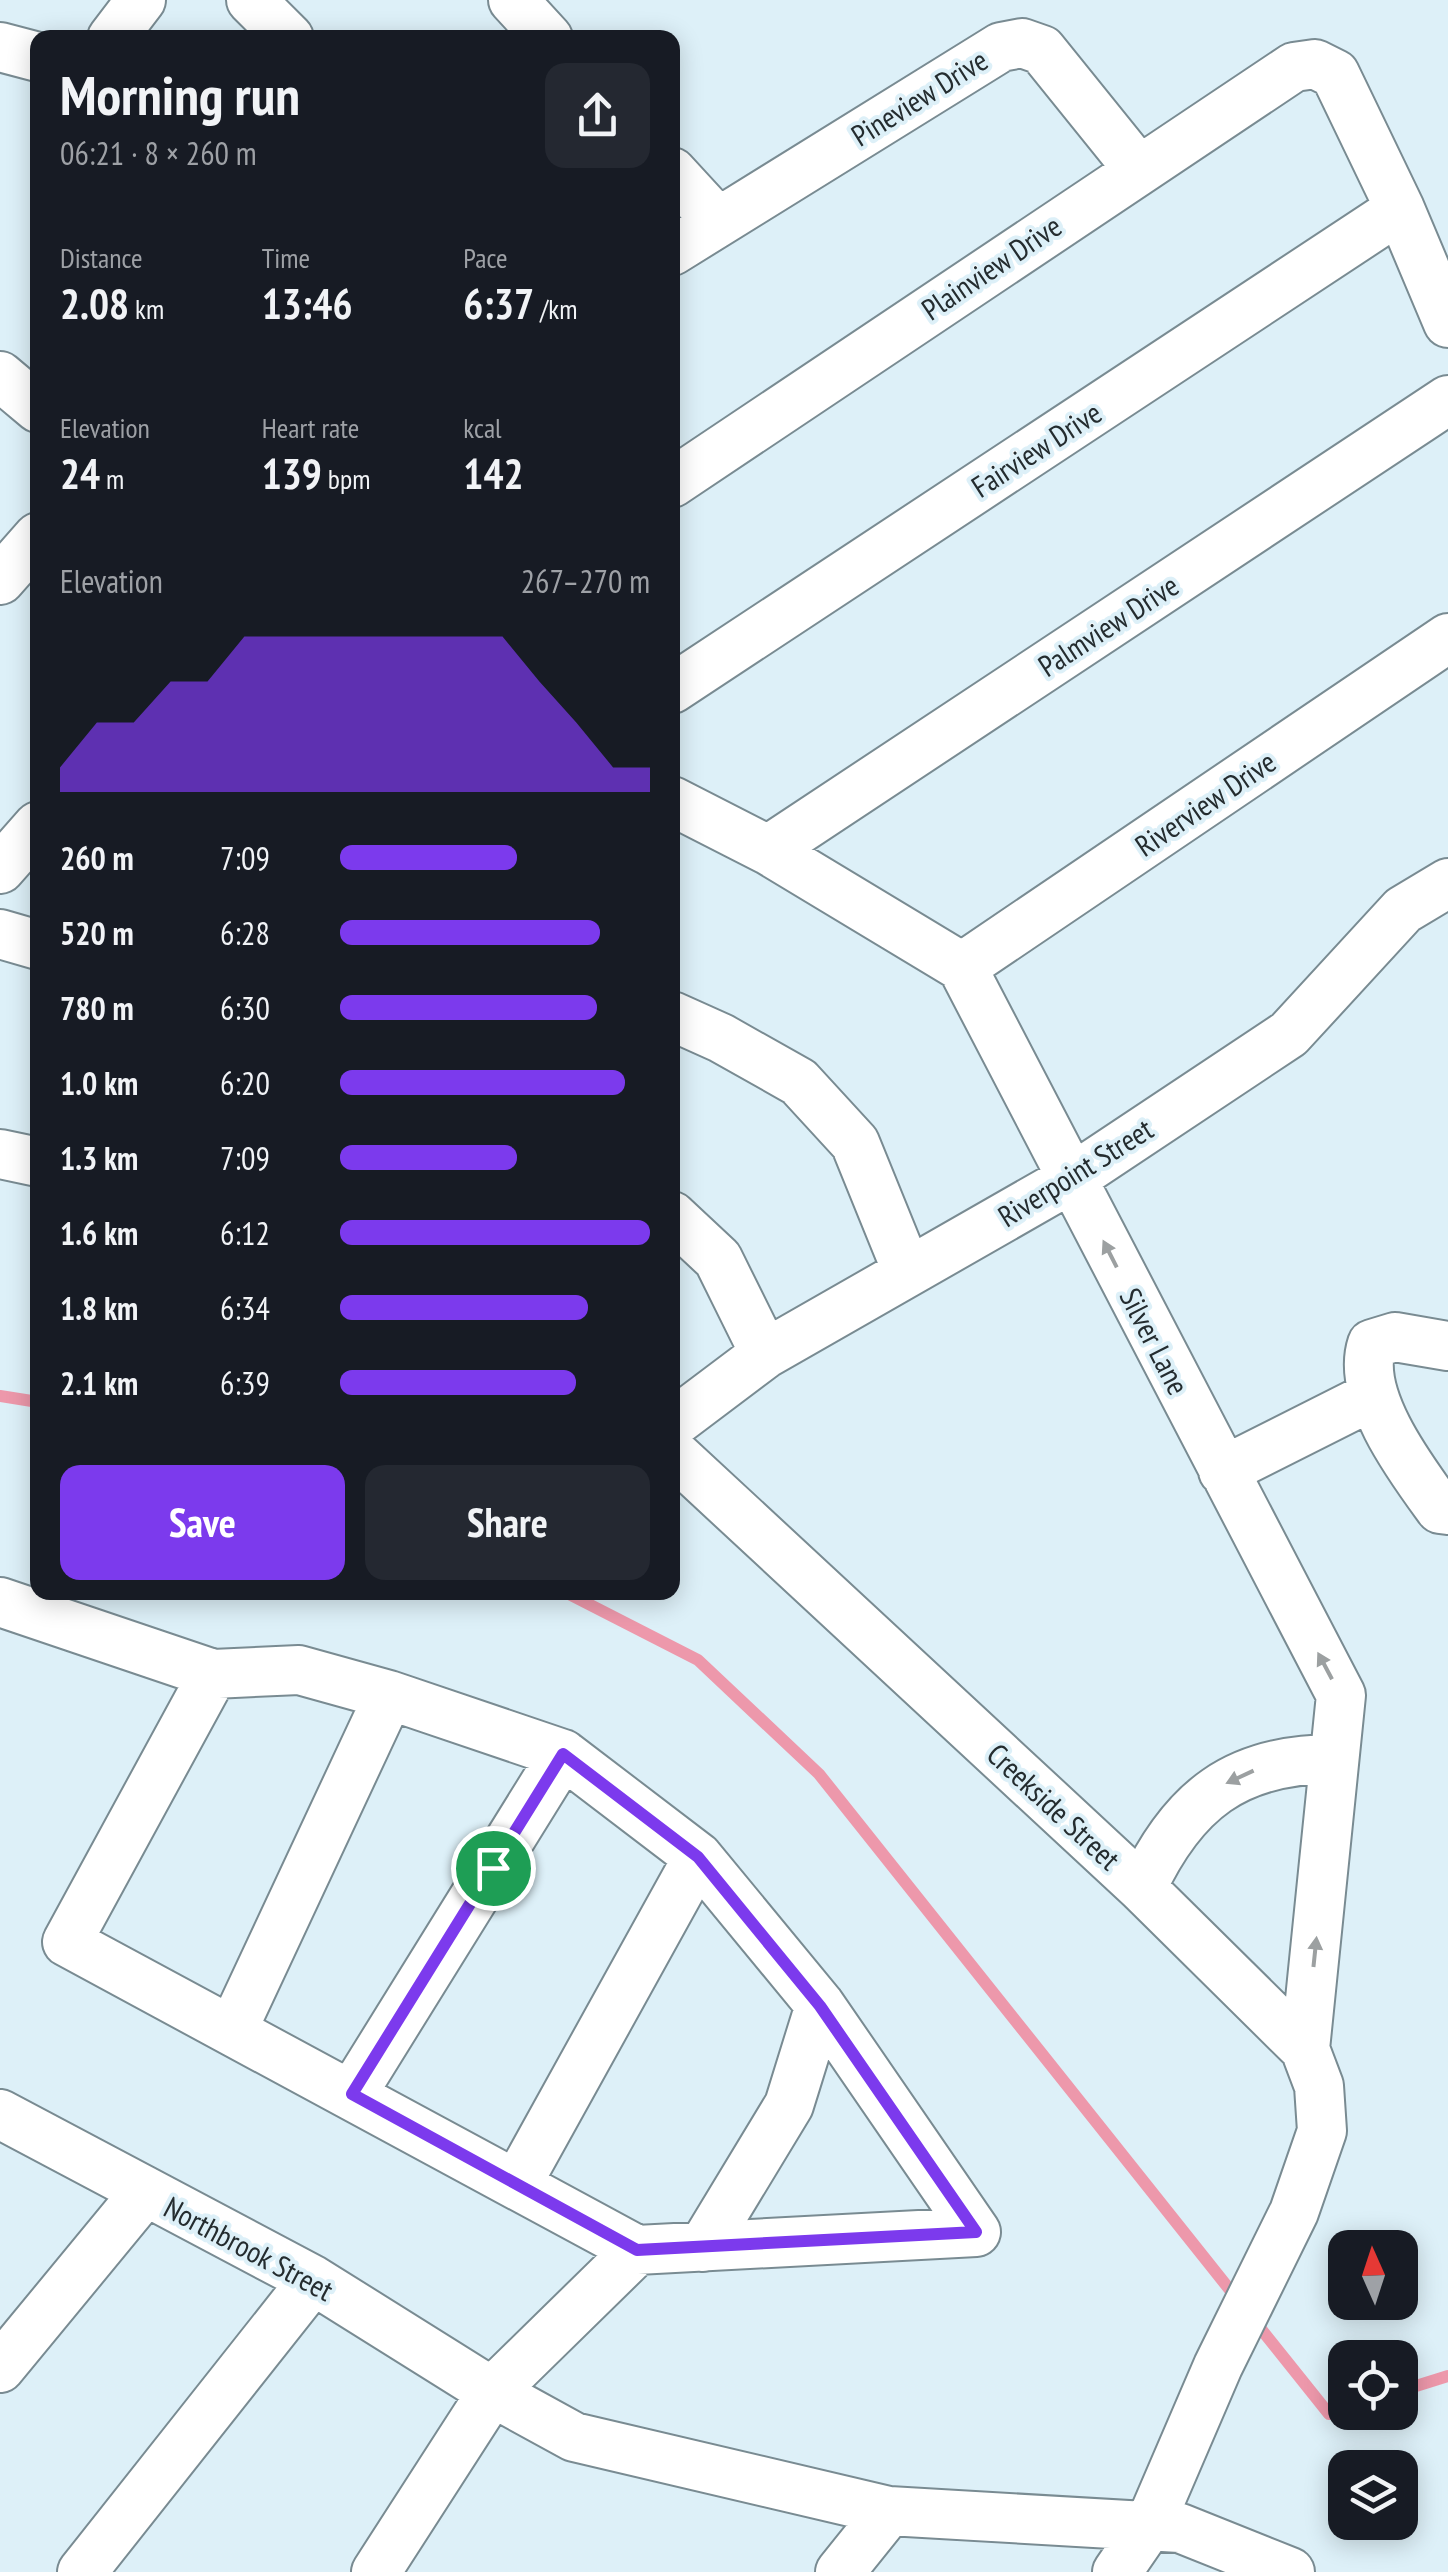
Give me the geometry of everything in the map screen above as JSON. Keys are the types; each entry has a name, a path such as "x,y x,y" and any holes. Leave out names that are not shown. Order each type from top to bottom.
{"street":[{"path":"118,30 140,0"},
{"path":"250,0 281,30"},
{"path":"514,0 541,30"},
{"name":"Pineview Drive","path":"680,246 1001,47 1022,42 1042,50 1138,168"},
{"path":"0,46 30,54"},
{"name":"Plainview Drive","path":"680,478 1294,66 1315,64 1335,74 1400,209"},
{"path":"680,181 718,222"},
{"path":"1400,209 1448,322"},
{"name":"Fairview Drive","path":"680,685 1400,209"},
{"path":"0,376 30,401"},
{"name":"Palmview Drive","path":"768,850 1448,400"},
{"path":"0,580 30,546"},
{"name":"Riverview Drive","path":"962,967 1448,638"},
{"path":"680,805 768,850 962,967"},
{"path":"0,869 30,835"},
{"name":"Riverpoint Street","path":"680,1418 765,1354 1072,1179 1289,1034 1404,910 1448,883"},
{"path":"0,934 30,943"},
{"name":"Silver Lane","path":"962,967 1341,1695 1305,2048"},
{"path":"680,1020 722,1038 799,1082 855,1142 907,1271"},
{"path":"0,1154 30,1160"},
{"path":"680,1223 718,1259 765,1354"},
{"path":"1448,1346 1396,1336 1372,1344 1366,1363 1372,1396 1420,1481 1440,1509 1448,1510"},
{"path":"1223,1471 1372,1396"},
{"name":"Creekside Street","path":"680,1459 1142,1888 1305,2048 1319,2086 1322,2131 1294,2212 1218,2366 1150,2524 1117,2572"},
{"path":"0,1602 212,1674 299,1670 388,1695 563,1754 698,1857 820,2006 976,2232 637,2250 67,1942 212,1674"},
{"path":"232,2030 388,1695"},
{"path":"352,2094 563,1754"},
{"path":"1142,1888 1167,1839 1207,1795 1228,1781 1280,1763 1334,1759"},
{"path":"517,2184 698,1857"},
{"path":"703,2247 789,2105 820,2006"},
{"name":"Northbrook Street","path":"0,2114 314,2280 492,2392 574,2437 889,2511 1180,2528 1290,2572"},
{"path":"0,2368 145,2192"},
{"path":"376,2572 492,2392 637,2250"},
{"path":"82,2572 314,2280"},
{"path":"840,2572 889,2511"}],"waterway":[{"path":"0,1396 30,1401"},
{"path":"581,1600 698,1660 819,1774 1238,2300"},
{"path":"1253,2319 1328,2413"},
{"path":"1418,2385 1448,2376"}],"route":[{"path":"563,1754 698,1857 820,2006 976,2232 637,2250 352,2094 493,1868 563,1754"}]}
